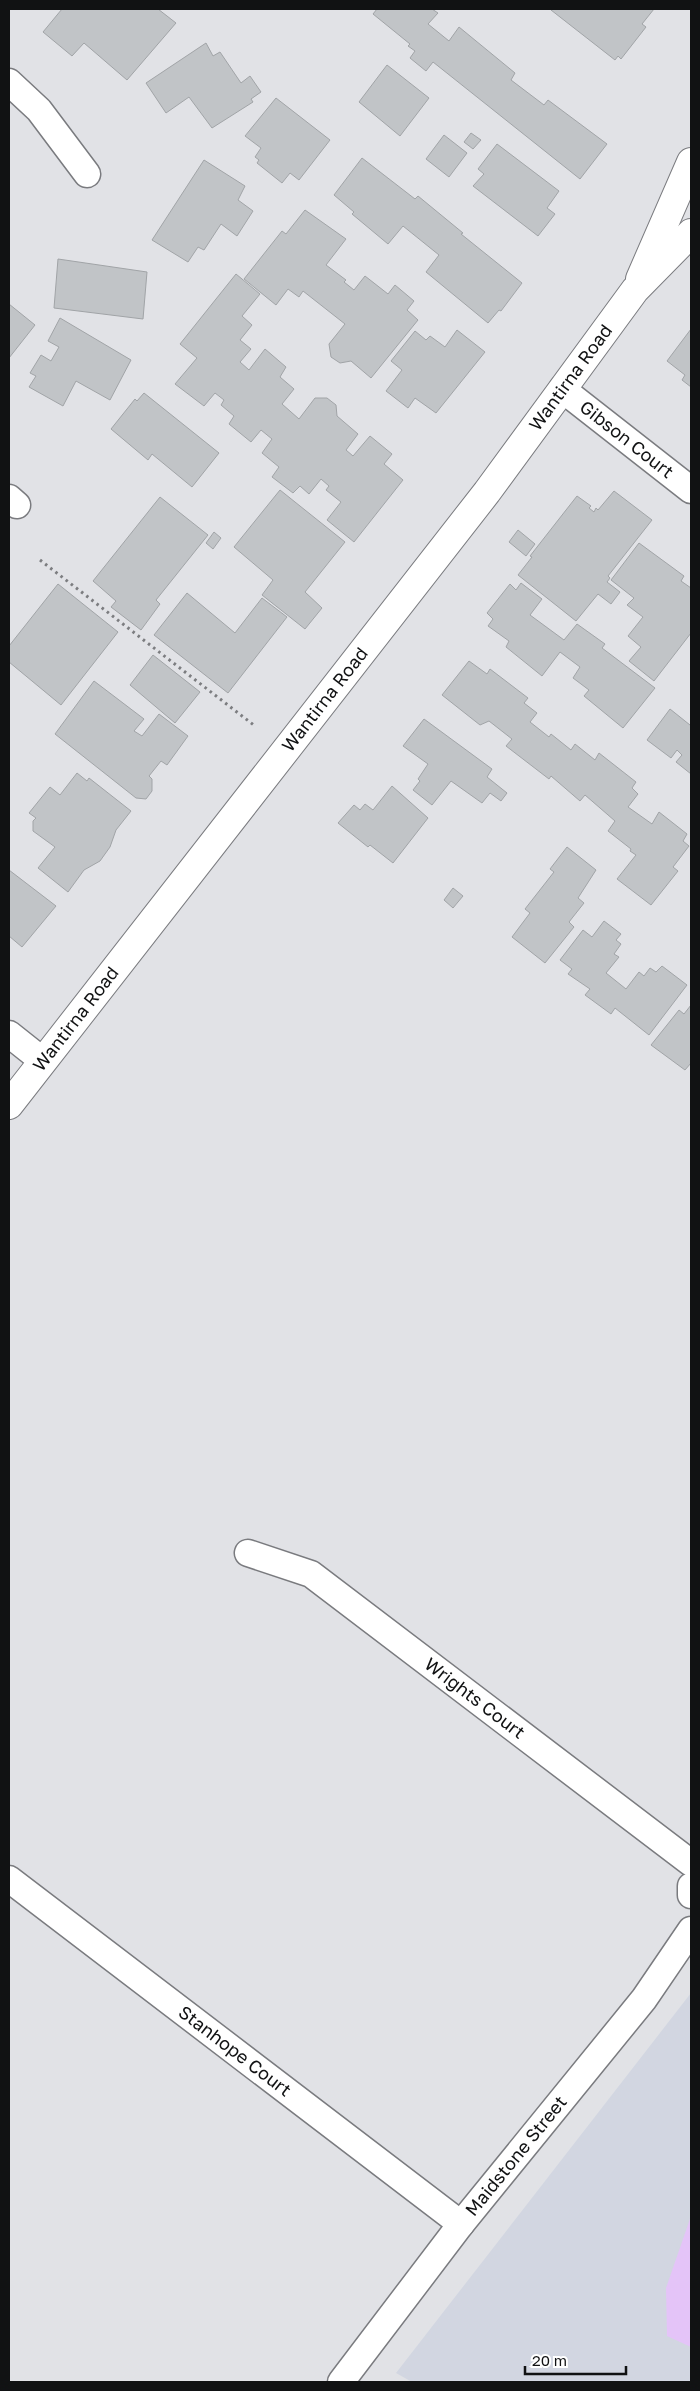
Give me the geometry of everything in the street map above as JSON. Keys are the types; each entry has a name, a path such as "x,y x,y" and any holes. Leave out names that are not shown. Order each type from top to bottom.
{"main road":[{"name":"Wantirna Road","path":"635,290 691,162"},
{"name":"Wantirna Road","path":"9,1105 413,588 635,290 691,233"}],"street":[{"path":"9,82 40,110 87,174"},
{"name":"Gibson Court","path":"562,389 691,490"},
{"path":"9,1034 43,1061"},
{"name":"Wrights Court","path":"248,1553 311,1574 691,1863"},
{"name":"Stanhope Court","path":"9,1879 461,2224"},
{"path":"691,1886 691,1895"},
{"name":"Maidstone Street","path":"341,2382 461,2224 644,1999 691,1930"}],"path":[{"path":"40,560 255,726"}],"shaded area":[{"path":"691,1993 691,2382 412,2382 396,2373"},
{"path":"691,2216 691,2347 667,2336 666,2288"}],"building":[{"path":"62,9 158,9 176,23 127,80 84,43 72,56 43,32"},
{"path":"377,9 432,9 438,13 428,24 449,41 459,27 515,73 511,80 544,105 548,100 607,144 580,179 433,62 426,71 410,58 415,51 408,46 410,44 373,14"},
{"path":"654,9 642,24 646,27 621,59 618,56 615,60 551,10"},
{"path":"206,43 213,56 220,52 241,83 250,76 261,92 251,99 253,102 212,128 189,97 166,113 146,83"},
{"path":"387,65 429,98 400,136 359,102"},
{"path":"276,98 330,140 299,180 290,173 282,183 257,163 259,160 255,157 261,148 245,136"},
{"path":"471,133 481,140 473,149 464,142"},
{"path":"444,135 467,153 449,177 426,159"},
{"path":"497,144 559,191 547,208 555,214 538,236 473,186 484,174 478,169"},
{"path":"362,158 415,199 418,196 463,233 461,234 522,283 501,311 499,310 488,323 426,272 439,255 403,226 388,244 352,214 354,212 334,195"},
{"path":"204,160 245,186 238,200 253,211 237,236 221,224 204,250 198,247 188,262 152,240"},
{"path":"305,210 346,239 326,265 346,280 344,282 354,290 365,276 388,294 395,285 414,301 407,310 418,320 371,378 351,361 340,363 331,357 329,344 345,324 303,291 299,297 288,289 276,305 244,279 282,231 286,234"},
{"path":"58,259 147,272 143,319 54,308"},
{"path":"236,274 260,294 242,316 252,325 240,340 251,349 240,362 249,370 265,349 286,367 280,377 294,389 282,404 299,419 315,398 327,398 336,405 337,416 358,434 346,450 353,456 370,436 392,454 384,464 403,480 354,542 327,520 341,502 326,490 329,486 321,479 309,494 300,486 293,493 272,477 279,467 262,453 272,439 261,430 251,442 229,424 234,416 221,405 224,400 215,393 204,406 175,384 197,358 180,344"},
{"path":"9,304 35,325 9,358"},
{"path":"60,318 131,360 110,400 76,381 63,406 29,387 36,376 30,373 41,355 51,361 59,347 48,341"},
{"path":"691,329 691,387 682,380 685,375 667,361"},
{"path":"457,330 485,352 436,413 415,398 408,408 386,391 402,370 391,361 415,331 426,340 430,336 445,347"},
{"path":"144,393 219,453 192,487 152,454 148,460 111,429 135,399 137,401"},
{"path":"280,490 345,542 305,592 322,608 305,629 262,595 273,580 234,547"},
{"path":"614,491 652,520 608,576 610,578 607,582 620,592 611,604 598,594 576,621 518,575 532,557 530,556 577,496 591,506 589,508 594,512 596,508 598,510"},
{"path":"160,497 208,535 156,600 160,604 141,630 111,607 116,601 93,581"},
{"path":"518,530 535,544 526,556 509,542"},
{"path":"214,532 221,538 213,549 206,543"},
{"path":"639,543 684,576 681,581 691,588 691,633 654,681 629,661 641,647 628,636 643,617 627,605 634,598 611,580"},
{"path":"521,583 542,599 530,615 564,640 577,624 605,644 602,648 655,688 623,728 584,696 589,690 573,678 580,667 560,652 542,676 506,647 509,641 488,626 493,619 487,613 510,584 516,590"},
{"path":"58,584 118,632 61,705 9,662 9,646"},
{"path":"187,593 235,633 262,598 287,617 228,693 154,635"},
{"path":"153,655 200,692 175,723 130,685"},
{"path":"469,661 487,674 490,669 528,698 524,703 537,713 530,722 549,737 551,734 571,750 575,744 595,760 599,753 636,782 632,788 638,794 628,807 652,824 659,812 687,834 683,841 689,846 673,867 678,871 651,905 617,879 636,855 608,831 615,821 585,795 580,801 551,776 549,779 506,746 512,739 489,721 480,725 442,695"},
{"path":"94,681 144,719 134,731 142,736 159,714 188,736 167,765 161,761 149,776 152,779 152,791 146,799 136,798 55,734"},
{"path":"670,709 691,724 691,774 676,762 682,755 677,750 671,758 647,740"},
{"path":"424,719 492,769 487,777 507,793 501,801 490,793 482,803 451,781 432,805 413,790 420,781 418,779 428,764 403,746"},
{"path":"77,773 87,781 89,778 131,811 116,830 110,847 100,861 84,870 68,892 38,868 55,847 33,831 33,821 36,818 29,813 50,787 60,795"},
{"path":"392,786 428,818 393,863 370,845 368,847 338,823 354,805 360,810 365,804 373,810"},
{"path":"567,847 596,870 578,898 584,903 569,922 574,927 545,963 512,937 530,913 525,909 554,872 550,869"},
{"path":"9,870 56,906 22,947 9,936"},
{"path":"453,888 463,896 453,908 444,900"},
{"path":"604,921 621,934 616,940 621,944 614,954 619,957 606,973 626,989 639,972 644,976 650,968 656,972 662,966 687,985 649,1035 615,1008 611,1014 585,995 590,989 568,974 572,969 560,960 583,930 592,937"},
{"path":"691,1005 691,1063 685,1070 651,1045 679,1010 684,1014"}]}
